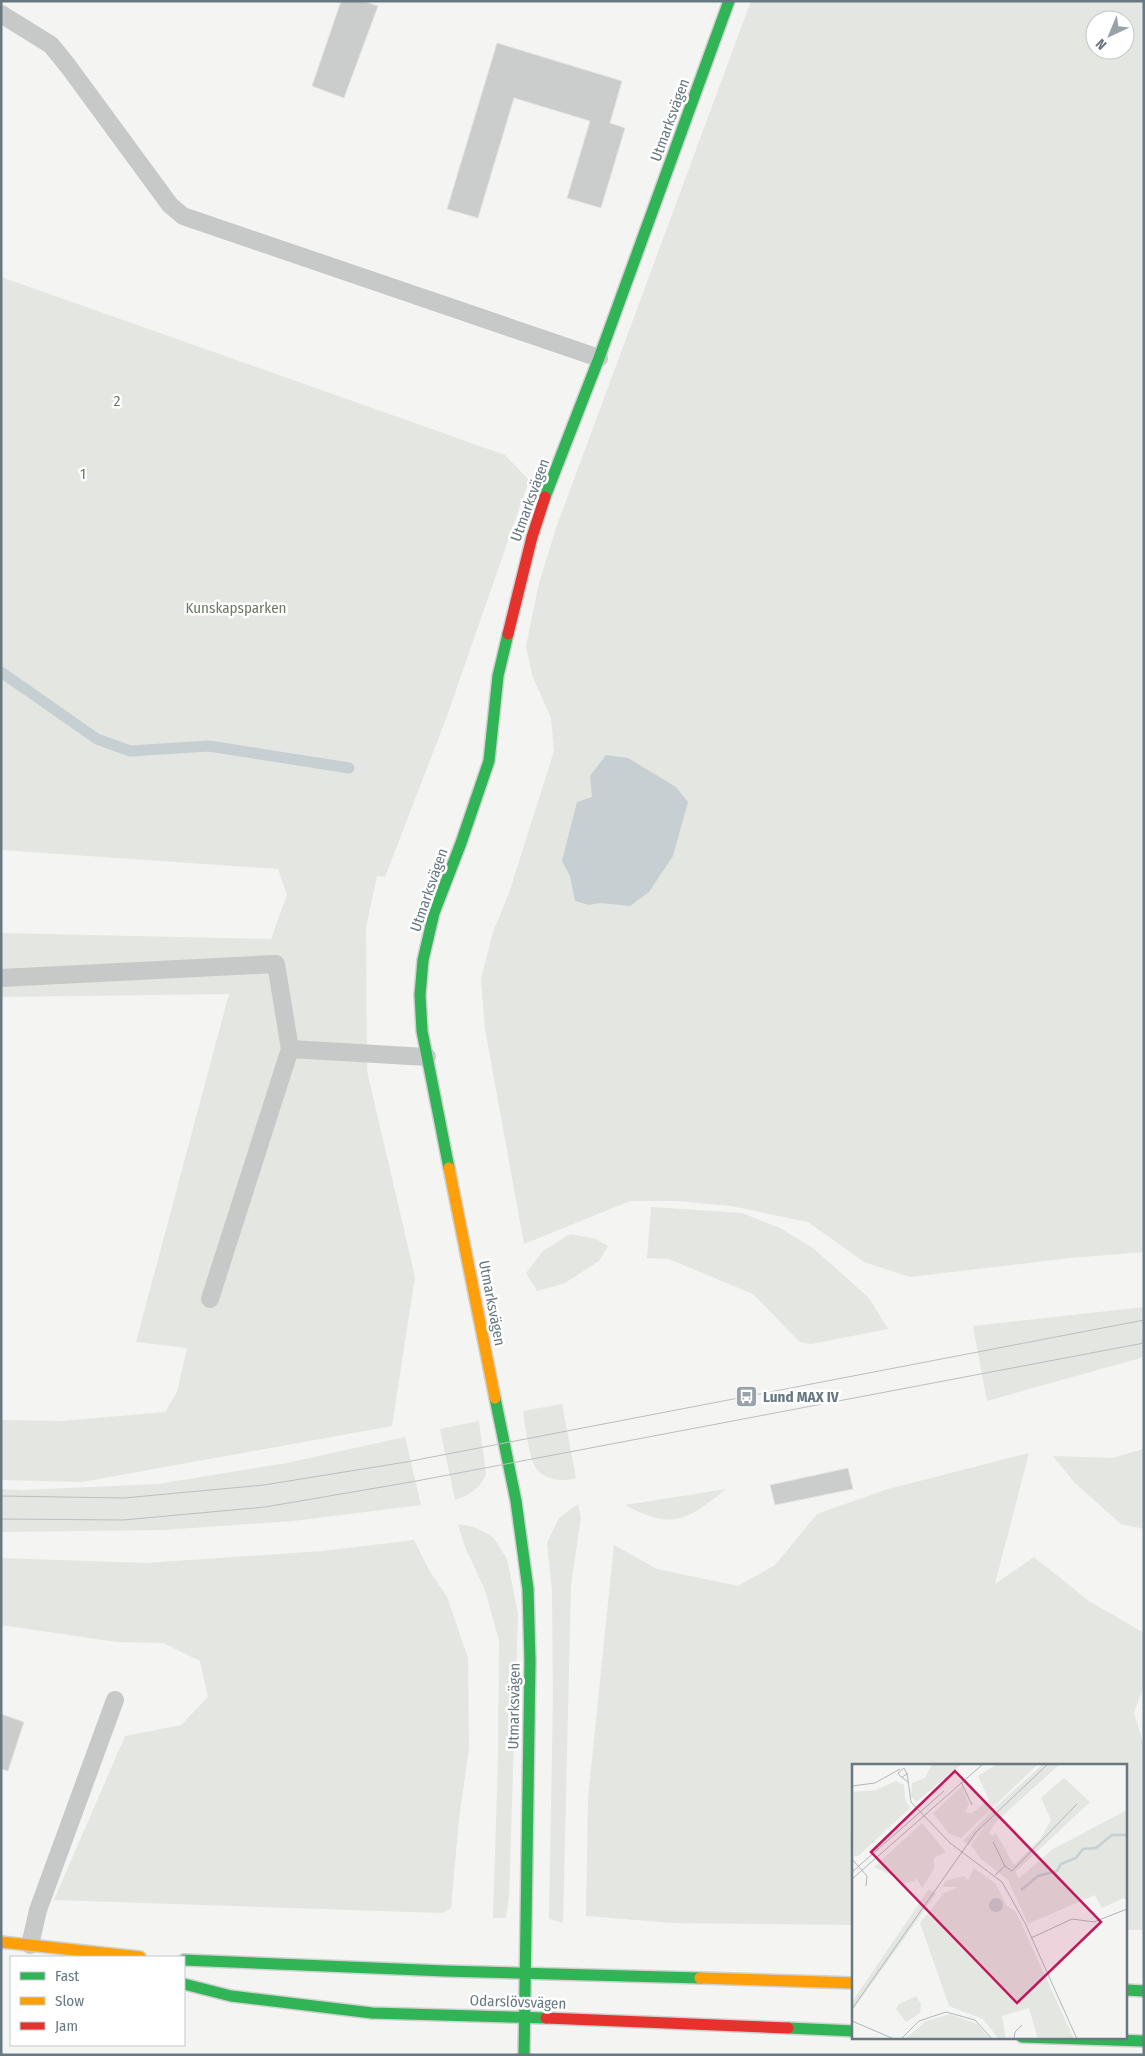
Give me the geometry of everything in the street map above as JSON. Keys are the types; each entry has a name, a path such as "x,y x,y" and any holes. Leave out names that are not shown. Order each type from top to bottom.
{"street":[{"name":"Utmarksvägen","path":"524,2055 523,2017 530,1661 528,1589 514,1492 422,1031 420,995 423,960 434,913 489,761 498,676 528,550 540,509 599,358 729,1"},
{"path":"1,1942 131,1956"},
{"path":"30,1945 75,1956"},
{"name":"Odarslövsvägen","path":"185,1960 852,1983"},
{"name":"Odarslövsvägen","path":"185,1984 231,1996 372,2013 852,2030"},
{"path":"1128,1990 1144,1991"},
{"path":"1052,2038 1144,2041"}],"lane":[{"path":"1,14 50,45 74,74 170,205 183,216 599,358"},
{"path":"1,978 276,964 290,1049 210,1299"},
{"path":"290,1049 427,1056"},
{"path":"30,1945 38,1910 114,1700"}],"green space":[{"path":"751,1 1144,1 1144,1252 1070,1258 910,1277 864,1262 808,1222 731,1206 677,1201 630,1201 524,1244 485,1029 481,978 493,932 509,893 554,751 551,718 532,675 526,646 539,583 556,528"},
{"name":"Kunskapsparken","path":"1,277 505,455 529,480 447,716 385,877 377,876 366,927 367,1071 415,1277 392,1426 82,1482 1,1480 1,1420 62,1421 165,1412 177,1392 187,1348 136,1342 229,994 1,997 1,933 271,939 287,895 278,869 1,850"},
{"path":"651,1207 742,1213 780,1228 813,1248 869,1298 888,1329 811,1344 800,1342 753,1294 669,1259 647,1258"},
{"path":"570,1234 596,1239 608,1246 599,1261 565,1283 537,1291 526,1273 543,1251"},
{"path":"1144,1307 1144,1357 987,1401 973,1326"},
{"path":"562,1404 576,1478 558,1480 542,1474 534,1465 523,1411"},
{"path":"479,1421 486,1474 481,1484 473,1491 455,1500 440,1429"},
{"path":"405,1437 421,1505 293,1521 163,1530 1,1532 1,1489 25,1490 158,1484 287,1463"},
{"path":"1144,1449 1144,1529 1121,1524 1074,1482 1053,1456 1112,1458"},
{"path":"1029,1453 995,1584 1034,1557 1089,1601 1144,1633 1144,1685 1134,1713 1144,1746 1144,1930 1128,1930 1128,1764 852,1764 852,1925 673,1923 586,1916 588,1798 614,1545 657,1569 738,1586 775,1565 817,1514 888,1489"},
{"path":"726,1489 700,1509 678,1518 655,1518 625,1505"},
{"path":"578,1504 581,1517 571,1585 563,1923 549,1919 553,1697 552,1590 547,1543 559,1518"},
{"path":"458,1524 474,1527 493,1537 507,1559 518,1614 509,1897 506,1918 493,1918 498,1760 499,1640 485,1590 465,1547"},
{"path":"414,1540 429,1570 447,1597 468,1658 469,1748 459,1819 451,1908 442,1913 54,1900 125,1736 181,1725 208,1697 200,1661 163,1643 117,1642 1,1625 1,1558 146,1563 323,1551"}],"shaded area":[{"path":"606,755 628,758 676,787 688,802 673,856 649,892 630,906 600,903 589,905 575,901 570,876 562,861 577,802 592,797 590,776"}],"building":[{"path":"341,1 363,1 378,6 344,98 312,86"},
{"path":"497,43 622,81 610,123 625,128 601,208 567,198 590,121 514,98 478,218 447,209"},
{"path":"848,1468 853,1489 775,1505 770,1485"},
{"path":"1,1714 24,1722 8,1771 1,1769"}],"waterway":[{"path":"1,672 97,739 130,751 209,746 349,768"}],"tram line":[{"path":"1,1496 124,1498 264,1485 406,1462 1144,1320"},
{"path":"1,1519 123,1520 265,1507 411,1482 1144,1343"}],"traffic: fast":[{"path":"545,497 599,358 729,1"},
{"path":"449,1168 422,1031 420,995 423,960 434,913 461,843 489,761 498,676 508,634"},
{"path":"495,1398 516,1501 528,1589 530,1661 524,2055"},
{"path":"185,1960 445,1971 700,1978"},
{"path":"185,1984 231,1996 372,2013 546,2018"},
{"path":"1128,1990 1144,1991"},
{"path":"788,2028 852,2031"},
{"path":"1052,2038 1144,2041"}],"traffic: slow":[{"path":"449,1168 495,1398"},
{"path":"1,1942 131,1956"},
{"path":"700,1978 852,1983"}],"traffic: jam":[{"path":"508,634 532,537 545,497"},
{"path":"546,2018 788,2028"}],"place":[{"name":"Lund MAX IV","path":"747,1397"}],"park label":[{"name":"2","path":"117,401"},
{"name":"1","path":"83,474"}]}
